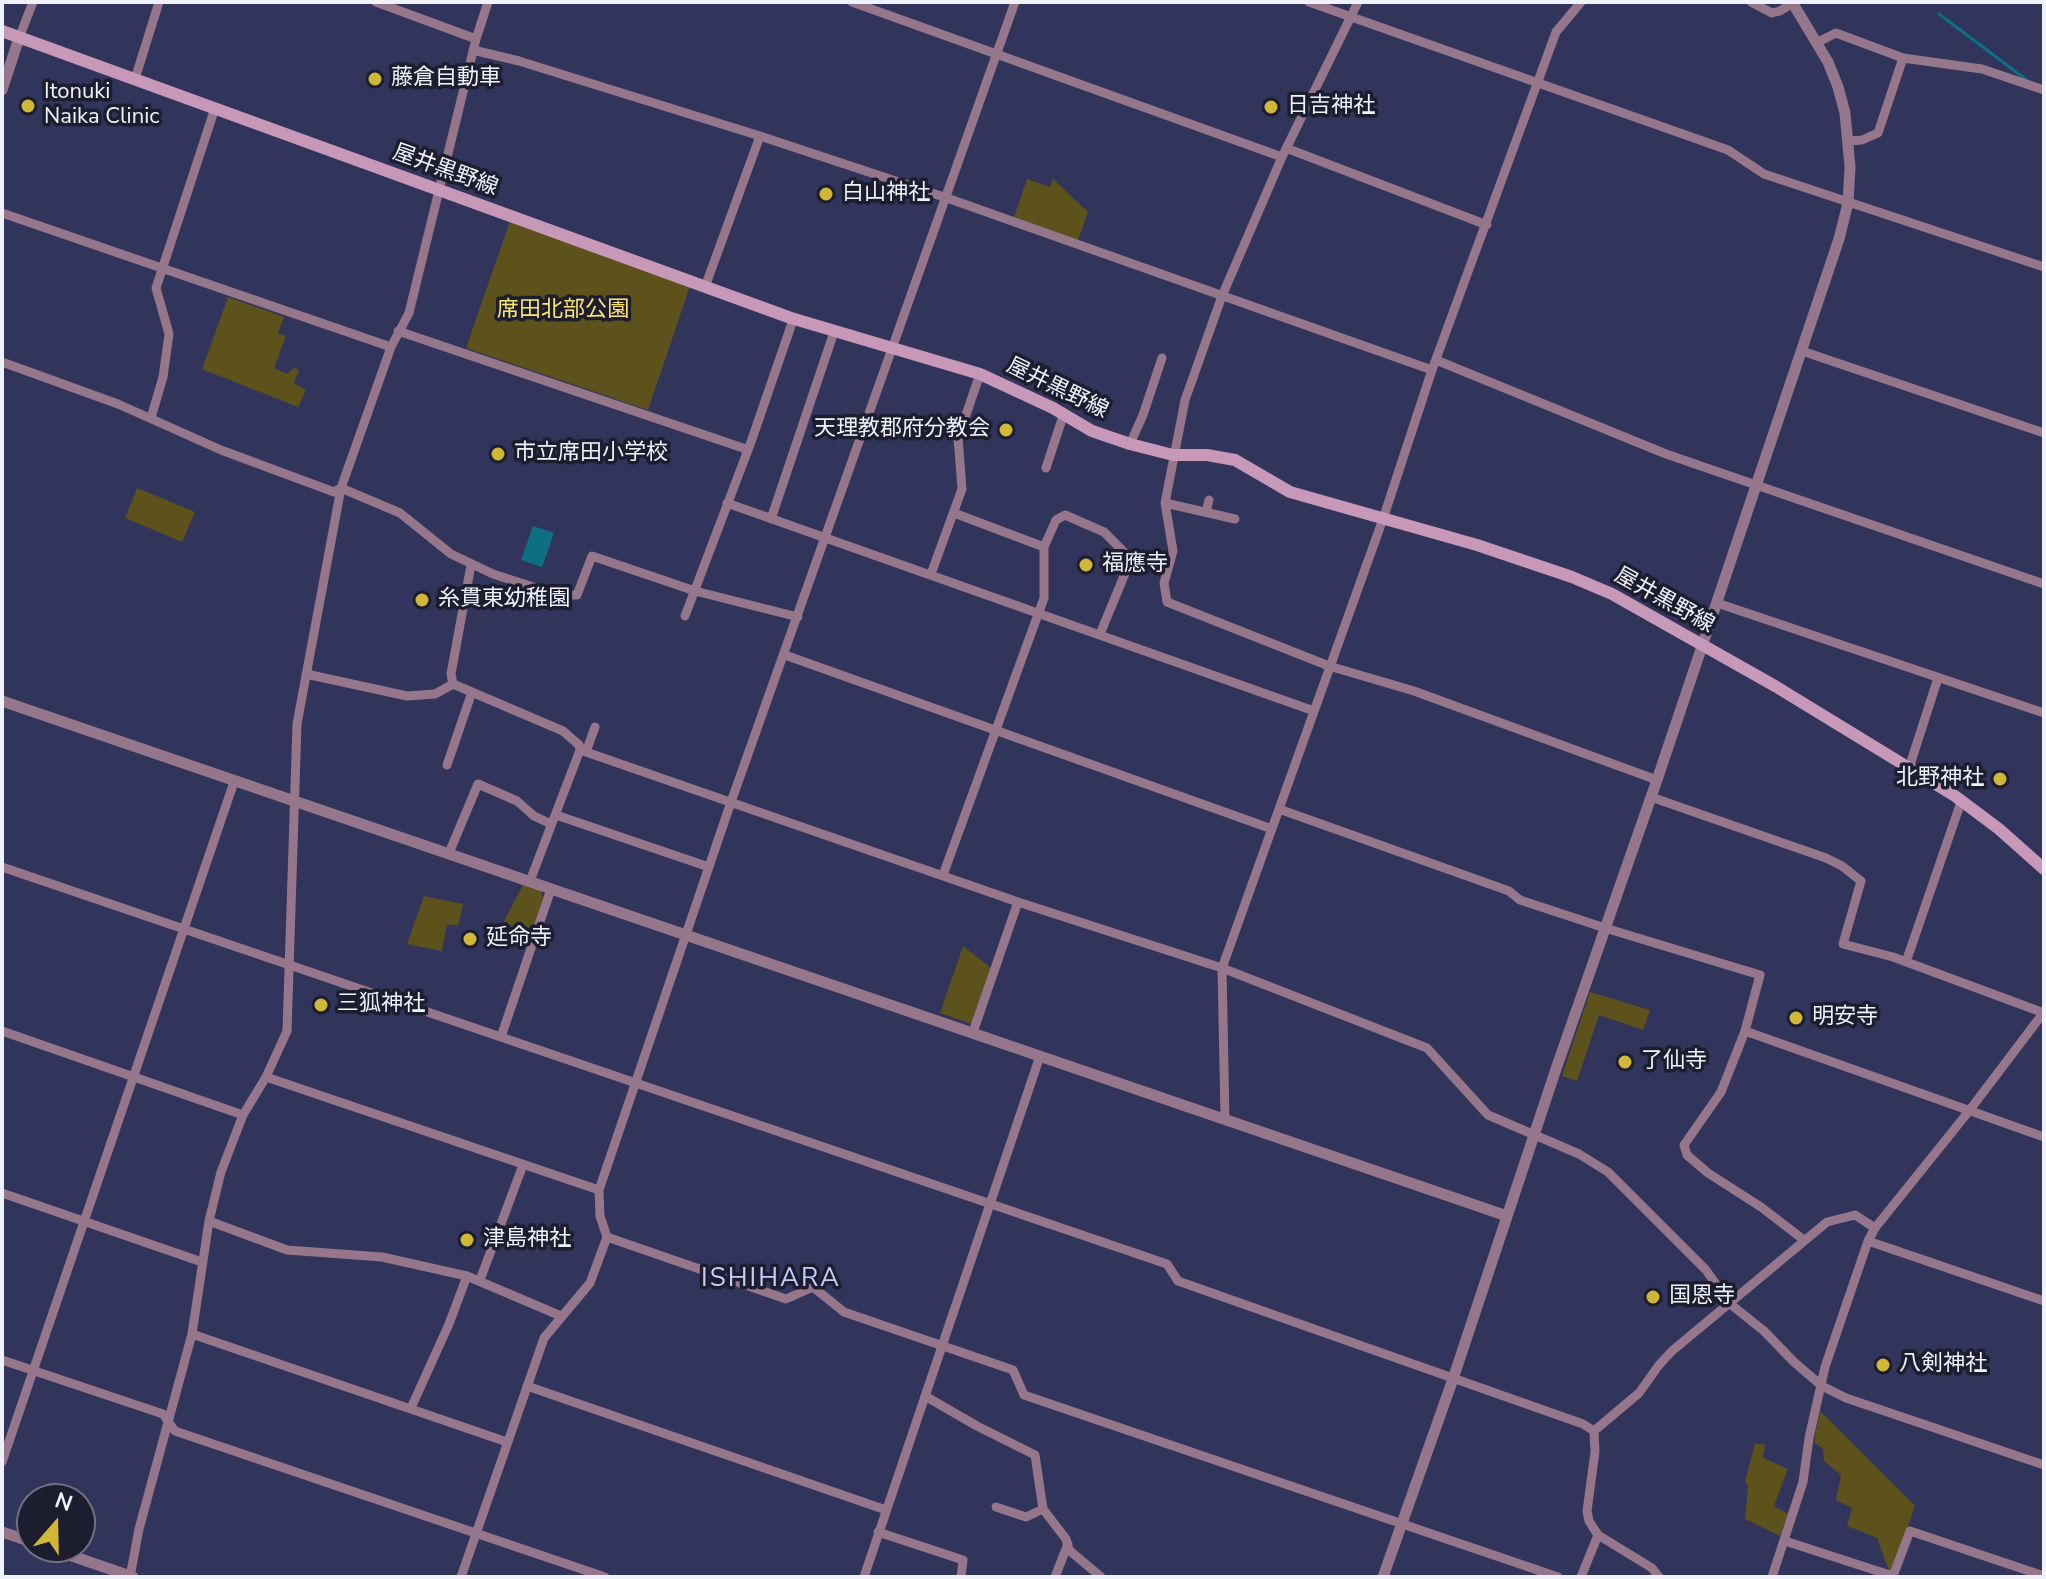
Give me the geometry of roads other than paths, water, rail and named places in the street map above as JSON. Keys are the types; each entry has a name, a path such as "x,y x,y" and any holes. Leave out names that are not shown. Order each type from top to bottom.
{"main road":[{"name":"屋井黒野線","path":"2,31 791,318 980,374 1064,413 1092,431 1173,455 1207,455 1235,460 1290,492 1477,545 1572,577 1612,594 1702,644 1909,768 1999,829 2044,869"}],"street":[{"path":"2,90 33,2"},
{"path":"135,79 159,2"},
{"path":"376,2 476,39"},
{"path":"91,1563 131,1577 192,1334 209,1221 221,1172 243,1115 266,1077 287,1031 297,724 341,488 391,347 409,313 473,50 488,2"},
{"path":"852,2 1487,225"},
{"path":"461,1577 544,1338 590,1283 607,1237 600,1216 599,1190 731,802 1015,2"},
{"path":"1309,2 1728,150 1764,174 2044,267"},
{"path":"1358,2 1284,152 1222,296 1185,400 1165,503 1173,551 1164,583 1167,602 1329,666 1414,691 1657,780"},
{"path":"1225,1119 1222,968 1383,519 1434,365 1556,32 1581,2"},
{"path":"1383,1577 1717,603 1839,239 1848,203 1849,141 1838,87 1792,3 1772,13 1751,2"},
{"path":"1816,43 1836,33 1903,58 1982,69 2044,90"},
{"path":"473,50 519,61 760,136 947,198 1222,296 1434,365 1666,454 2044,584"},
{"path":"1849,141 1862,140 1878,133 1903,58"},
{"path":"151,418 163,377 169,334 156,288 215,108"},
{"path":"705,287 760,136"},
{"path":"2,213 391,347"},
{"path":"685,616 756,427 792,323 791,318"},
{"path":"398,331 746,449"},
{"path":"771,519 834,332"},
{"path":"1802,351 2044,433"},
{"path":"1130,444 1162,358"},
{"path":"2,362 82,389 221,450 334,492 341,488"},
{"path":"931,574 962,489 958,438 980,374"},
{"path":"1046,468 1064,413"},
{"path":"341,488 400,513 451,554 471,565 558,595 577,595 592,556 695,591 798,617"},
{"path":"1206,512 1209,500"},
{"path":"727,503 1314,711"},
{"path":"1165,503 1235,519"},
{"path":"954,513 1044,547"},
{"path":"943,875 1044,598 1044,547 1056,520 1065,515 1104,532 1131,559 1167,569"},
{"path":"1100,634 1131,559"},
{"path":"453,684 451,674 471,565"},
{"path":"1717,603 2044,713"},
{"path":"785,655 1272,829"},
{"path":"306,674 407,696 435,694 453,684"},
{"path":"1909,768 1938,678"},
{"path":"453,684 563,731 583,751 1018,902 1222,968 1427,1048 1488,1115 1579,1154 1608,1172 1706,1270 1729,1303 1764,1331 1822,1386 1846,1398 2044,1465"},
{"path":"447,765 472,692"},
{"path":"2,701 1507,1216"},
{"path":"530,881 595,727"},
{"path":"2,1462 234,782"},
{"path":"449,853 478,784 517,801 534,816 554,819 709,867"},
{"path":"1651,797 1842,866 1861,881 1843,944 1906,962 2044,1013 1875,1228 1868,1241 1825,1367 1803,1482 1772,1577"},
{"path":"1906,962 1961,802"},
{"path":"1279,809 1509,891 1520,900 1760,975 1745,1031 1721,1092 1684,1145 1687,1155 1804,1240"},
{"path":"2,867 1167,1264 1178,1281 1583,1424 1594,1431"},
{"path":"501,1037 551,889"},
{"path":"973,1032 1018,902"},
{"path":"2,1031 243,1115"},
{"path":"1745,1031 2044,1137"},
{"path":"864,1577 1040,1056"},
{"path":"266,1077 599,1190"},
{"path":"480,1280 523,1165"},
{"path":"2,1193 202,1262"},
{"path":"1594,1431 1639,1393 1672,1351 1827,1222 1845,1216 1861,1217 1875,1228"},
{"path":"209,1221 287,1250 382,1257 467,1276 561,1316"},
{"path":"607,1237 786,1299 813,1287 844,1312 1013,1370 1024,1395 1558,1577"},
{"path":"1868,1241 2044,1301"},
{"path":"411,1408 467,1276"},
{"path":"192,1334 507,1442"},
{"path":"2,1360 163,1414 175,1431 605,1577"},
{"path":"527,1386 886,1510"},
{"path":"925,1396 1035,1455 1043,1509 1069,1550 1101,1577"},
{"path":"1594,1431 1595,1452 1587,1511 1589,1521 1598,1535 1652,1568 1659,1577"},
{"path":"996,1507 1026,1517 1043,1509"},
{"path":"1785,1541 1893,1576 1910,1531 2044,1576"},
{"path":"878,1532 963,1560 961,1577"},
{"path":"1581,1577 1598,1535"},
{"path":"1055,1577 1068,1544"}],"water":[{"path":"533,526 554,533 542,567 521,560"}],"waterway":[{"path":"1939,14 2028,81"}],"place":[{"name":"藤倉自動車","path":"375,79"},
{"name":"Itonuki Naika Clinic","path":"28,106"},
{"name":"日吉神社","path":"1271,107"},
{"name":"白山神社","path":"826,194"},
{"name":"天理教郡府分教会","path":"1006,430"},
{"name":"市立席田小学校","path":"498,454"},
{"name":"福應寺","path":"1086,565"},
{"name":"糸貫東幼稚園","path":"422,600"},
{"name":"北野神社","path":"2000,779"},
{"name":"延命寺","path":"470,939"},
{"name":"三狐神社","path":"321,1005"},
{"name":"明安寺","path":"1796,1018"},
{"name":"了仙寺","path":"1625,1062"},
{"name":"津島神社","path":"467,1240"},
{"name":"国恩寺","path":"1653,1297"},
{"name":"八剣神社","path":"1883,1365"}],"district":[{"name":"ISHIHARA","path":"771,1280"}],"park label":[{"name":"席田北部公園","path":"563,311"}]}
